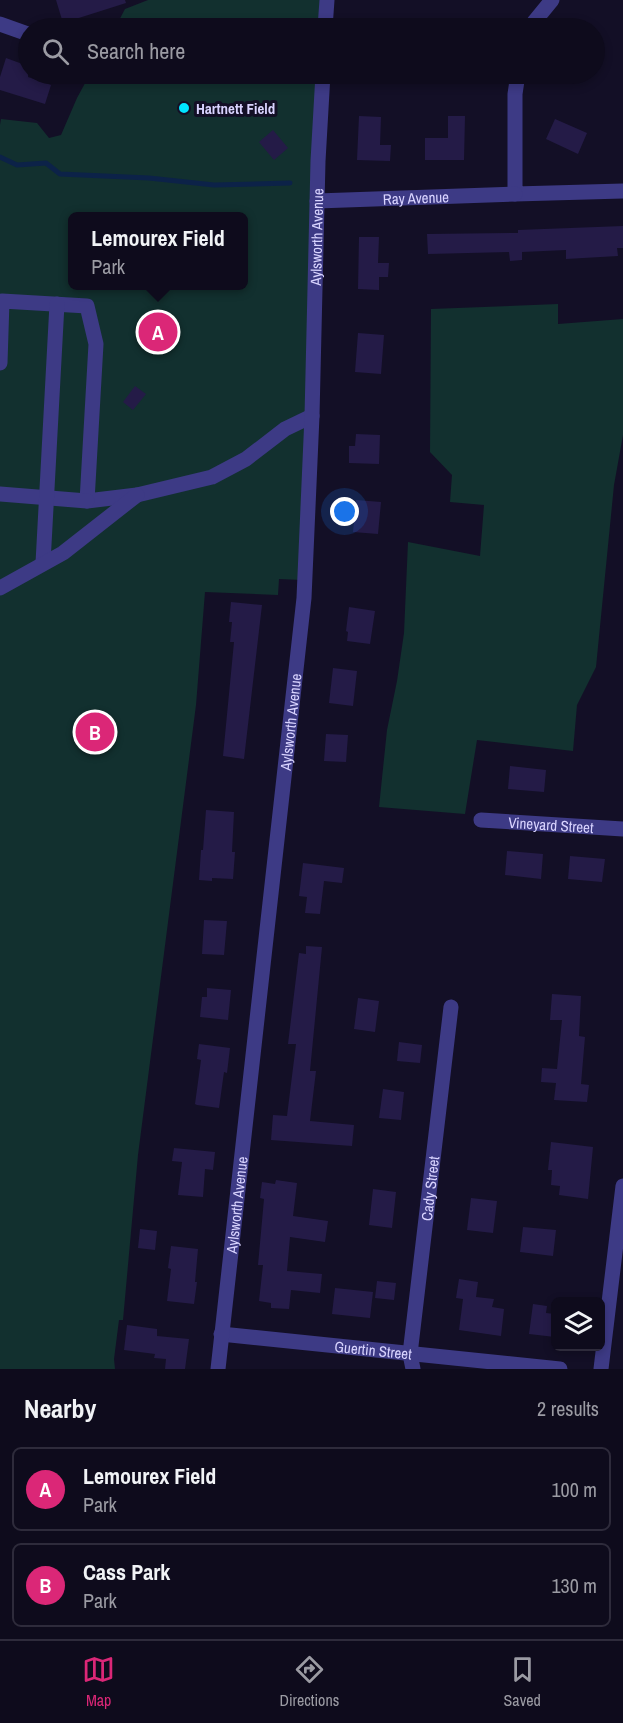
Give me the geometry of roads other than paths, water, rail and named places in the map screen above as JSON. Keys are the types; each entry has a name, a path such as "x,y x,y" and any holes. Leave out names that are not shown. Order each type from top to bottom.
{"street":[{"path":"326,18 327,0"},
{"path":"537,18 552,0"},
{"path":"0,24 18,30"},
{"name":"Aylsworth Avenue","path":"218,1369 304,598 323,84"},
{"path":"515,194 516,84"},
{"name":"Ray Avenue","path":"317,201 623,191"},
{"path":"0,363 2,301 87,306 96,344 87,501"},
{"path":"43,564 57,304"},
{"path":"0,494 87,501 137,495 212,477 246,459 285,429 312,416"},
{"path":"0,588 63,553 137,495"},
{"name":"Vineyard Street","path":"481,820 623,829"},
{"name":"Cady Street","path":"412,1361 451,1007"},
{"path":"601,1369 623,1186"},
{"name":"Guertin Street","path":"221,1334 412,1361 560,1369"}],"waterway":[{"path":"0,157 17,165 46,163 60,174 149,178 214,185 290,183"}],"place":[{"name":"Hartnett Field","path":"184,108"},
{"name":"Lemourex Field","path":"158,332"},
{"name":"Cass Park","path":"95,732"}]}
